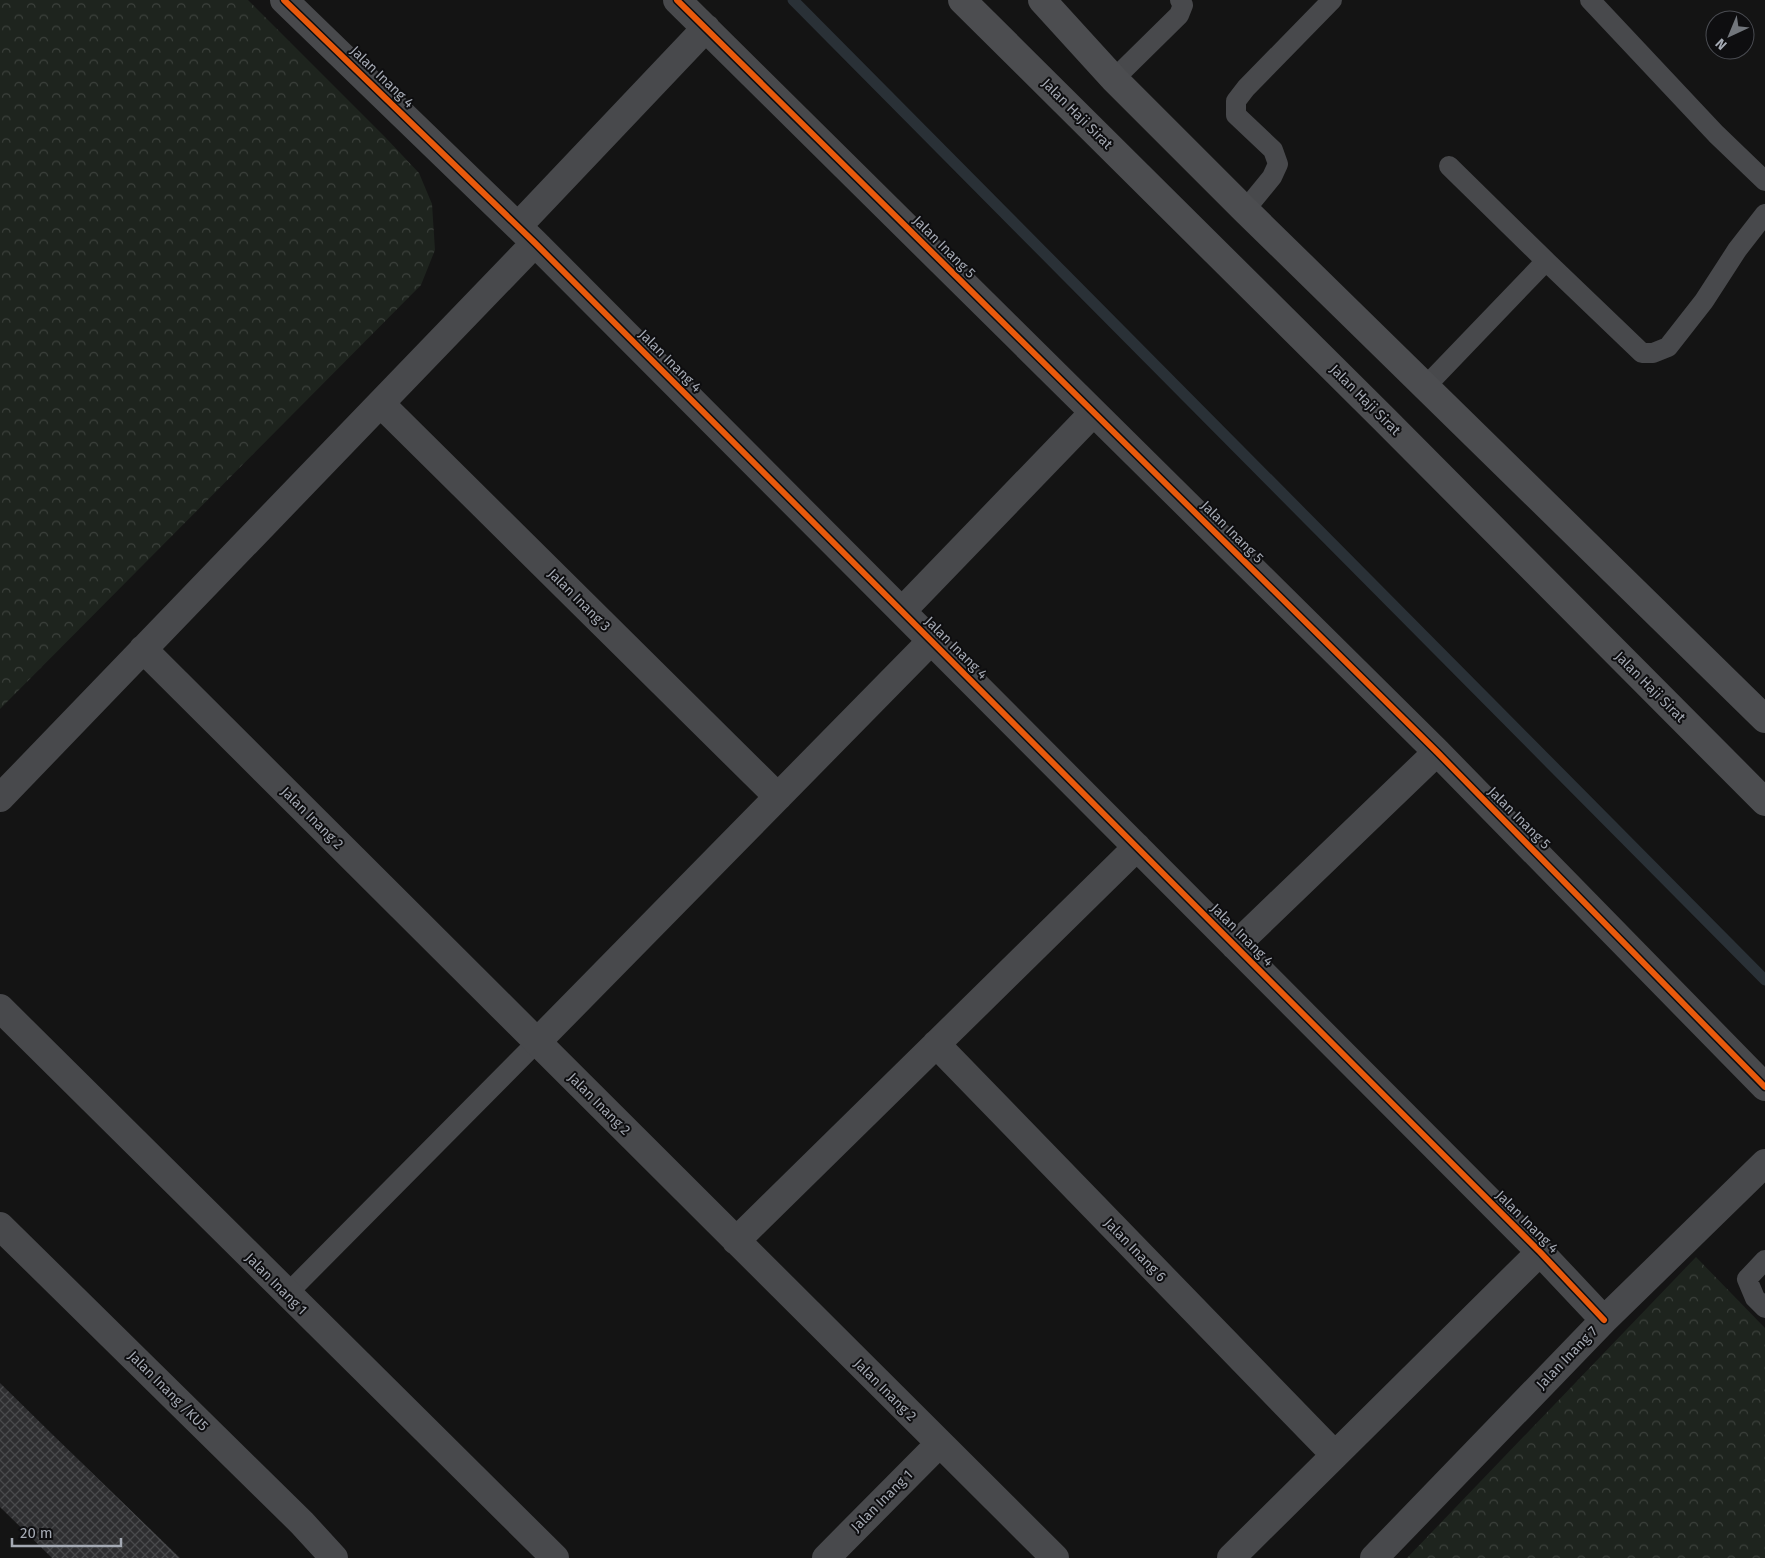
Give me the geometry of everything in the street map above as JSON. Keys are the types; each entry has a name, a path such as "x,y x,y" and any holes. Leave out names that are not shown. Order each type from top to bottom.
{"main road":[{"name":"Jalan Haji Sirat","path":"962,0 1377,412 1765,802"},
{"path":"1042,0 1114,79 1245,210 1761,707"}],"street":[{"name":"Jalan Inang 4","path":"284,0 527,235 1540,1252 1604,1320"},
{"name":"Jalan Inang 5","path":"677,0 1436,752 1765,1086"},
{"path":"0,798 380,404 706,28"},
{"name":"Jalan Inang 3","path":"380,404 778,797"},
{"path":"902,611 1093,413"},
{"path":"537,1042 931,641"},
{"name":"Jalan Inang 2","path":"143,650 1055,1558"},
{"path":"1235,946 1436,752"},
{"path":"736,1242 1136,847"},
{"name":"Jalan Inang 1","path":"0,1008 554,1558"},
{"name":"Jalan Inang 6","path":"936,1044 1335,1455"},
{"name":"Jalan Inang 7","path":"1374,1558 1604,1320 1765,1163"},
{"name":"Jalan Inang /KU5","path":"0,1226 302,1523 333,1558"},
{"path":"1231,1558 1540,1252"},
{"name":"Jalan Inang 1","path":"826,1558 939,1444"}],"lane":[{"path":"1114,79 1179,15 1183,5 1180,0"},
{"path":"1245,210 1272,177 1278,164 1274,150 1236,115 1236,100 1332,0"},
{"path":"1590,0 1716,134 1765,181"},
{"path":"1449,166 1642,353 1653,353 1668,347 1704,301 1737,250 1765,214"},
{"path":"1426,386 1546,261"},
{"path":"287,1294 537,1042"},
{"path":"1765,1260 1747,1279 1755,1298 1765,1308"}],"green space":[{"path":"0,0 248,0 419,173 432,204 435,250 421,285 0,709"},
{"path":"1696,1257 1765,1328 1765,1558 1407,1558"}],"building":[{"path":"0,1383 180,1558 52,1558 0,1507"}],"waterway":[{"path":"793,0 1765,980"}],"cycle path":[{"path":"284,0 535,243 1540,1252 1604,1320"},
{"path":"677,0 1437,752 1765,1087"}]}
